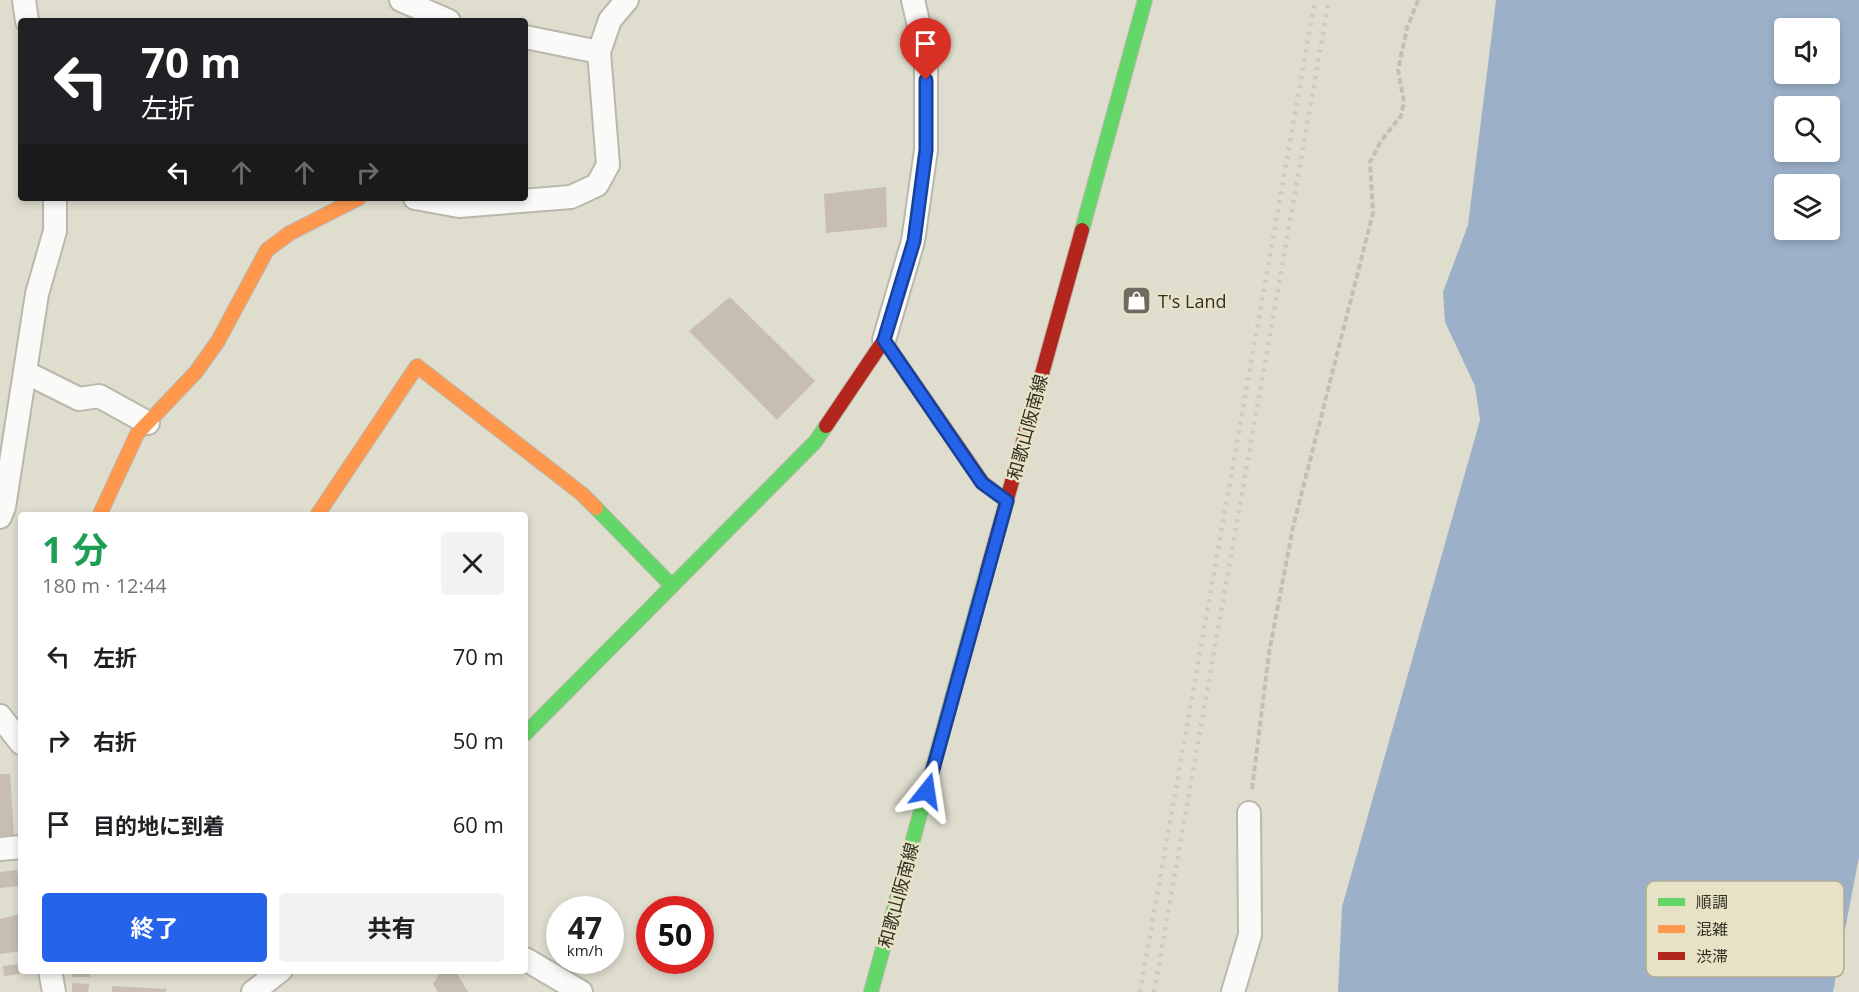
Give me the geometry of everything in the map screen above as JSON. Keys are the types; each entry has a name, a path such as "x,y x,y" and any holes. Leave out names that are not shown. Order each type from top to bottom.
{"street":[{"path":"24,0 27,18"},
{"path":"401,0 441,18"},
{"path":"528,200 571,197 597,185 608,165 599,52 610,20 627,0"},
{"path":"528,731 815,442 884,340 914,241 926,150 926,56 914,0"},
{"name":"和歌山阪南線","path":"871,992 1145,0"},
{"path":"528,38 599,52"},
{"path":"0,518 4,507 37,294 55,231 55,201"},
{"path":"101,512 137,434 196,372 218,341 267,250 290,233 353,201"},
{"path":"432,201 459,206 521,201"},
{"path":"884,340 982,483 1007,501"},
{"path":"319,512 417,366 582,494 672,586"},
{"path":"25,372 79,399 99,396 148,423"},
{"path":"0,716 18,739"},
{"path":"1233,992 1250,935 1249,813"},
{"path":"0,849 18,847"},
{"path":"528,961 581,992"},
{"path":"52,974 54,992"},
{"path":"253,992 276,974"}],"path":[{"path":"1249,813 1269,653 1293,527 1373,213 1370,162 1381,141 1401,116 1404,102 1398,70 1407,28 1418,0"}],"water":[{"path":"1496,0 1859,0 1859,992 1338,992 1342,907 1480,420 1475,386 1445,322 1443,292 1468,225"}],"pier":[{"path":"1859,857 1859,992 1833,992 1836,977 1844,977 1844,935"}],"building":[{"path":"886,187 887,227 826,233 824,194"},
{"path":"730,297 815,381 777,420 689,331"},
{"path":"0,774 10,774 14,835 0,836"},
{"path":"17,870 18,886 0,888 0,872"},
{"path":"18,915 18,951 0,954 0,919"},
{"path":"18,964 18,974 4,976 3,966"},
{"path":"72,974 90,974 90,977 72,977"},
{"path":"439,974 457,974 468,992 438,992 433,984"},
{"path":"72,983 89,984 88,992 72,992"},
{"path":"112,986 166,989 166,992 112,992"}],"railway":[{"path":"1140,992 1315,0"},
{"path":"1154,992 1329,0"}],"traffic: fast":[{"path":"1082,230 1145,0"},
{"path":"528,731 815,442 826,426"},
{"path":"596,508 672,586"},
{"path":"871,992 987,571"}],"traffic: slow":[{"path":"101,512 137,434 196,372 218,341 267,250 290,233 353,201"},
{"path":"319,512 417,366 582,494 596,508"}],"traffic: jam":[{"path":"987,571 1082,230"},
{"path":"826,426 884,340 983,483 1007,501"}],"place":[{"name":"T's Land","path":"1137,301"}],"route":[{"path":"926,80 926,150 914,241 884,340 982,483 1007,501 927,791"}]}
